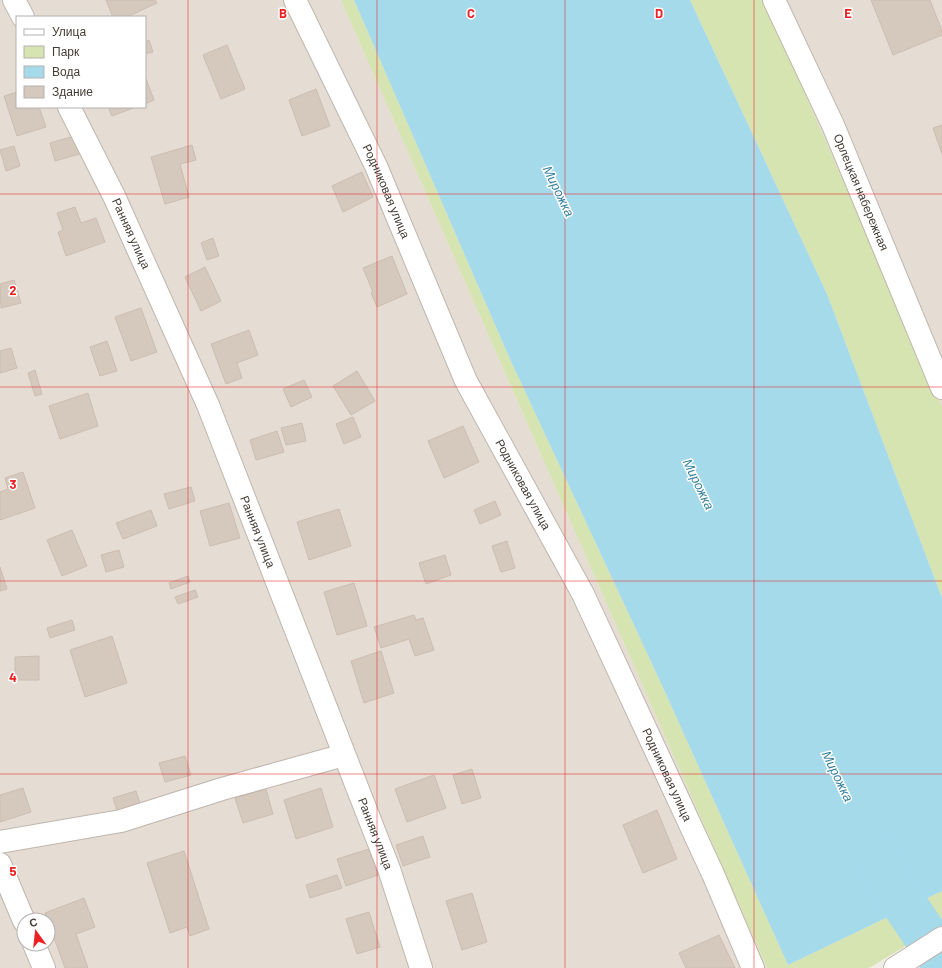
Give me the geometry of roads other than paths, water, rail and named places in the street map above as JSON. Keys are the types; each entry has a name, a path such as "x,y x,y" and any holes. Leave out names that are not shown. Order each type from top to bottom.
{"street":[{"path":"14,0 22,16"},
{"name":"Родниковая улица","path":"295,0 376,166 466,381 584,594 713,874 753,968"},
{"name":"Орлецкая набережная","path":"774,0 833,125 942,388"},
{"name":"Ранняя улица","path":"70,108 114,196 208,406 389,869 421,968"},
{"path":"0,842 121,821 222,789 344,755"},
{"path":"0,864 20,912"},
{"path":"895,968 942,938"},
{"path":"37,952 44,968"}],"water":[{"path":"354,0 690,0 827,294 942,598 942,891 788,965 660,681 509,357"}],"waterway":[{"name":"Мирожка","path":"876,854 888,880 942,960"}]}
